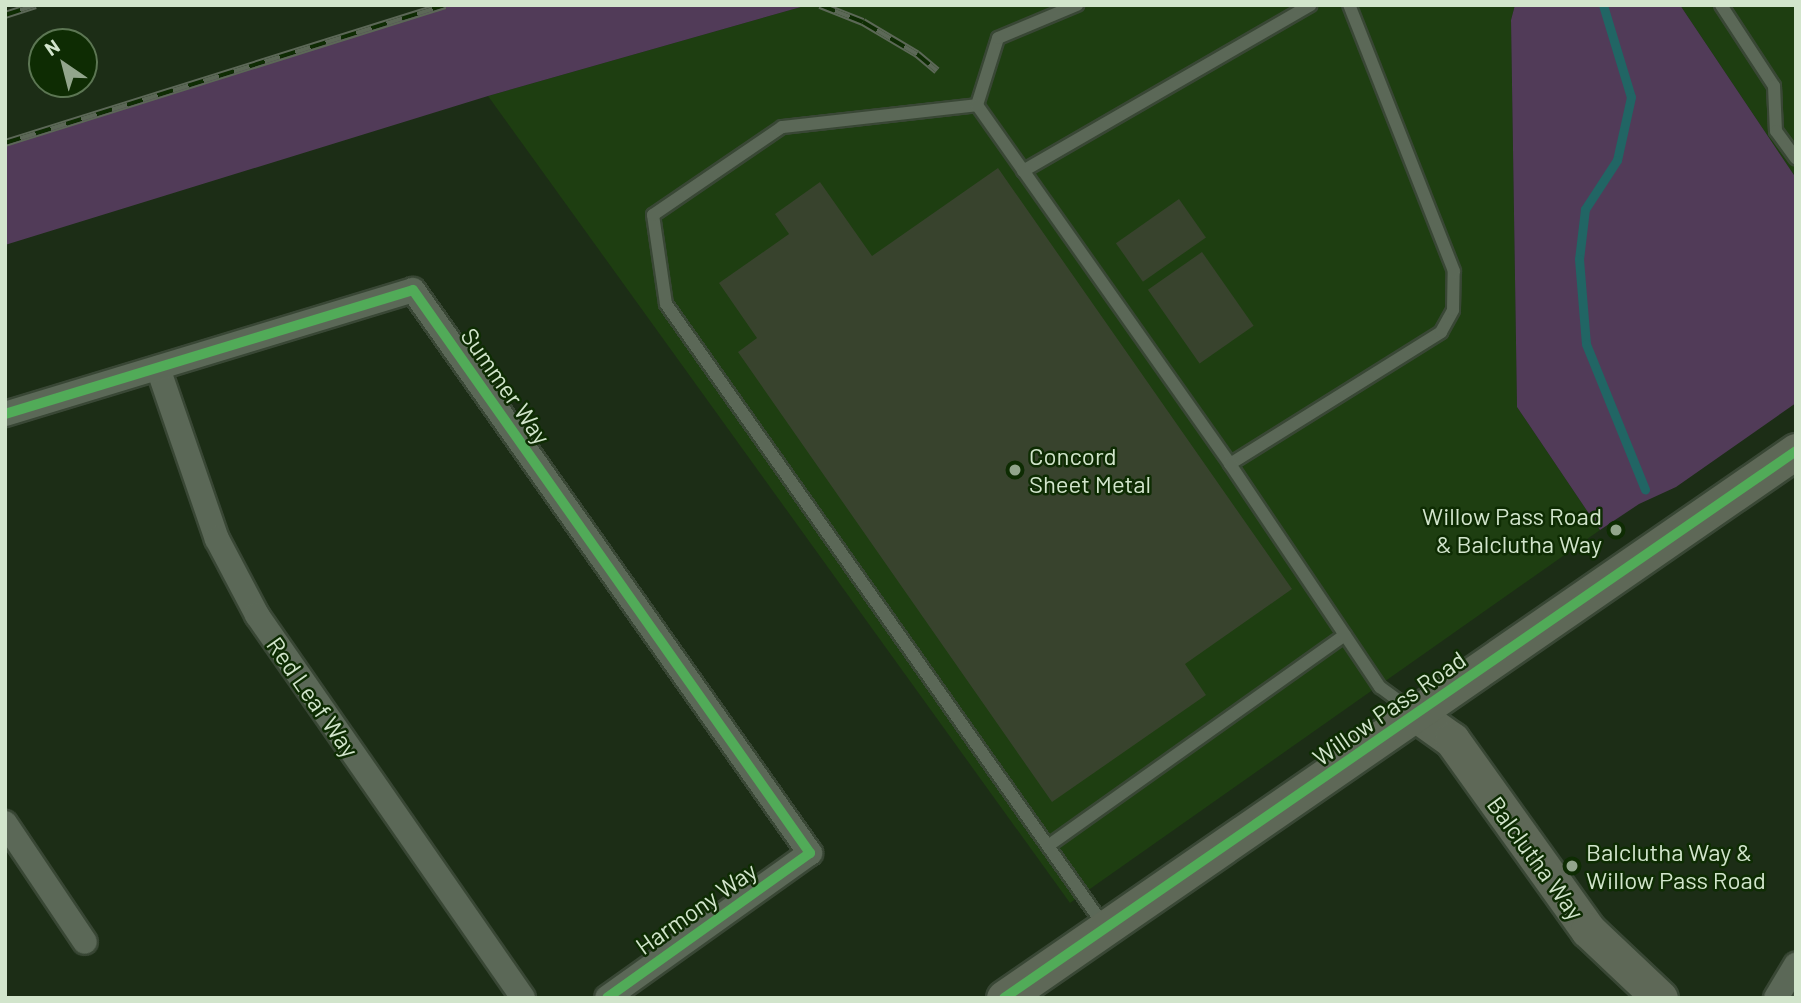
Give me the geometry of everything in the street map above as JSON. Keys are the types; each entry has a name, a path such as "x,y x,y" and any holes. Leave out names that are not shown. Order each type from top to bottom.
{"main road":[{"name":"Willow Pass Road","path":"1004,998 1796,451"},
{"name":"Balclutha Way","path":"1417,715 1451,740 1588,930 1660,998"}],"street":[{"name":"Summer Way","path":"5,414 412,290 810,853"},
{"name":"Red Leaf Way","path":"158,368 217,539 257,615 523,998"},
{"path":"5,823 85,942"},
{"name":"Harmony Way","path":"607,998 810,853"},
{"path":"1776,998 1796,965"}],"lane":[{"path":"977,105 998,38 1077,5"},
{"path":"1023,171 1311,5"},
{"path":"1230,464 1441,332 1453,310 1454,271 1349,5"},
{"path":"1721,5 1774,86 1776,131 1796,159"},
{"path":"977,105 1230,464 1380,687 1417,715"},
{"path":"977,105 782,127 653,215 667,304 1106,928"},
{"path":"1048,846 1345,635"}],"shaded area":[{"path":"445,5 808,5 488,96 5,245 5,143"},
{"path":"808,5 1515,5 1511,20 1517,407 1600,530 1070,903 488,96"},
{"path":"1515,5 1680,5 1796,178 1796,403 1676,487 1639,504 1600,530 1517,407 1511,20"},
{"path":"1680,5 1796,5 1796,178"}],"building":[{"name":"Concord Sheet Metal","path":"998,168 1292,589 1185,664 1206,695 1052,802 738,352 757,338 719,283 789,234 775,214 820,182 872,256"},
{"path":"1179,199 1206,238 1143,282 1116,243"},
{"path":"1202,252 1254,326 1200,364 1148,290"}],"waterway":[{"path":"1603,5 1631,97 1617,160 1585,209 1579,259 1586,344 1645,489"}],"railway":[{"path":"5,15 35,5"},
{"path":"5,143 445,5"},
{"path":"820,5 863,22 917,54 937,71"}],"cycle path":[{"path":"5,414 413,290 810,853 607,998"},
{"path":"1004,998 1796,451"}],"place":[{"name":"Concord Sheet Metal","path":"1015,470"},
{"name":"Willow Pass Road & Balclutha Way","path":"1616,530"},
{"name":"Balclutha Way & Willow Pass Road","path":"1572,866"}]}
